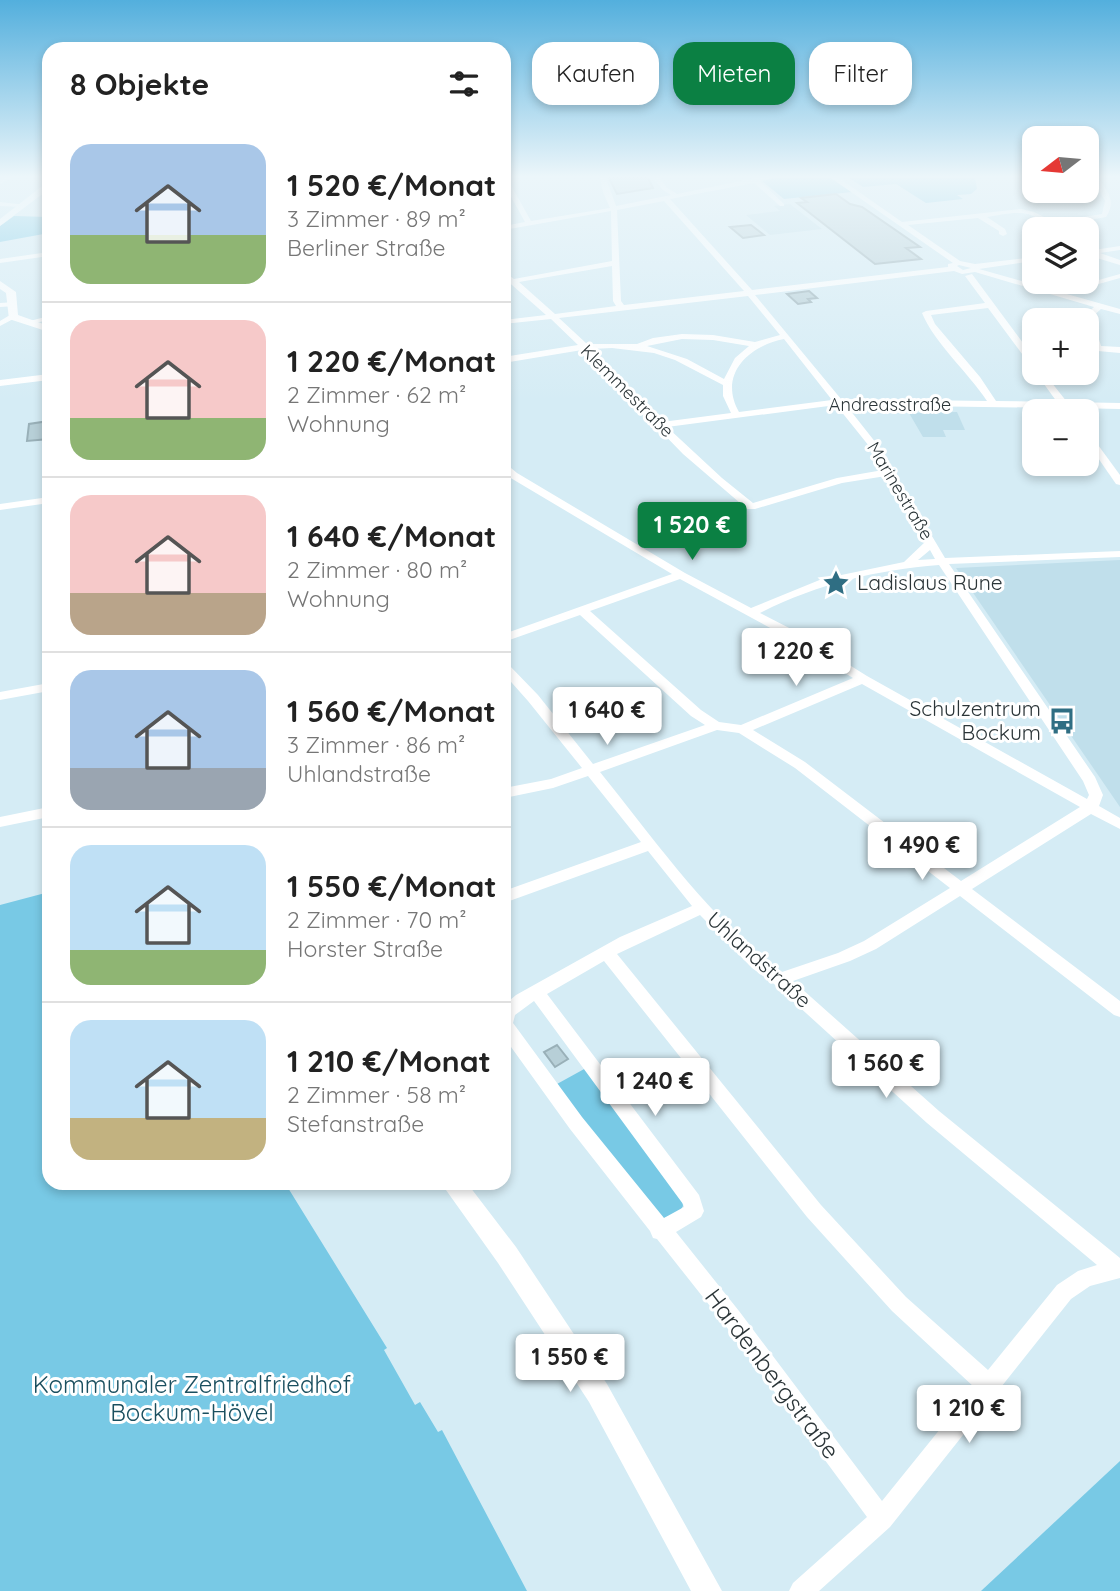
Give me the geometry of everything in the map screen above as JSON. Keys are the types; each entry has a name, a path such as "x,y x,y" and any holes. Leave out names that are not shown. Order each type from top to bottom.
{"street":[{"path":"616,252 617,301 621,308"},
{"name":"Marinestraße","path":"714,252 786,336 891,472 943,563 1090,780 1096,795 1091,807"},
{"path":"937,252 962,272 1022,261"},
{"path":"0,261 42,255"},
{"path":"1099,256 1120,263"},
{"path":"513,281 616,263"},
{"path":"511,321 955,266"},
{"path":"973,271 1022,284"},
{"path":"973,271 991,305 1021,346"},
{"path":"1099,282 1120,275"},
{"name":"Klemmestraße","path":"513,281 582,345 718,482 751,507 841,480 891,472"},
{"path":"1099,282 1119,288"},
{"path":"0,284 11,292 13,317"},
{"path":"1059,294 1120,312"},
{"path":"924,300 931,326 977,379 994,405"},
{"path":"0,305 12,304"},
{"path":"926,313 991,305"},
{"path":"0,324 13,317 42,326"},
{"path":"30,322 42,319"},
{"path":"640,346 654,341 692,338 756,345 786,336"},
{"path":"511,359 582,345 640,346 692,363 725,383"},
{"path":"737,416 726,393 725,383 732,370 756,345"},
{"path":"1099,349 1120,350"},
{"path":"0,383 42,378"},
{"name":"Andreasstraße","path":"662,425 839,402 1022,406"},
{"name":"Andreasstraße","path":"1099,407 1120,406"},
{"path":"1099,452 1118,477"},
{"path":"511,473 681,575 752,612 863,679 1120,824"},
{"path":"0,507 42,501"},
{"path":"907,565 931,543"},
{"path":"752,612 786,595 825,581 907,565 1120,554"},
{"path":"511,635 681,575"},
{"path":"582,610 696,713 716,726"},
{"name":"Uhlandstraße","path":"511,674 533,698 589,771 702,908 758,963 780,979 933,1117 1119,1269"},
{"path":"742,729 863,679"},
{"path":"0,696 42,688"},
{"path":"511,792 553,783 716,726 742,729 800,765 1120,1010"},
{"path":"780,979 870,945 1091,807"},
{"path":"0,822 42,813"},
{"path":"511,894 649,845"},
{"path":"511,1009 536,992 607,953 702,908"},
{"path":"607,953 814,1211 899,1304 988,1385"},
{"path":"536,992 692,1201 694,1211 660,1231"},
{"name":"Hardenbergstraße","path":"511,1038 660,1231 732,1318 882,1519"},
{"path":"458,1190 507,1255 598,1393 707,1591"},
{"path":"801,1591 882,1519 1064,1292 1085,1278 1119,1269"}],"shaded area":[{"path":"957,412 965,430 943,430 946,437 923,437 909,413"},
{"path":"1120,560 1120,807 956,568"}],"green space":[{"name":"Kommunaler Zentralfriedhof Bockum-Hövel","path":"42,894 42,1190 289,1190 387,1348 384,1350 415,1405 420,1402 438,1432 442,1430 527,1591 0,1591 0,905"},
{"path":"586,1068 682,1200 680,1211 662,1219 596,1139 557,1084"},
{"path":"1120,1461 1120,1591 981,1591"}],"building":[{"path":"860,252 912,252 921,259 875,264"},
{"path":"809,291 817,298 798,304 787,294"},
{"path":"42,422 42,440 27,441 29,424"},
{"path":"557,1045 568,1059 555,1067 544,1052"}],"place":[{"name":"Ladislaus Rune","path":"836,583"},
{"name":"Schulzentrum Bockum","path":"1062,721"}]}
